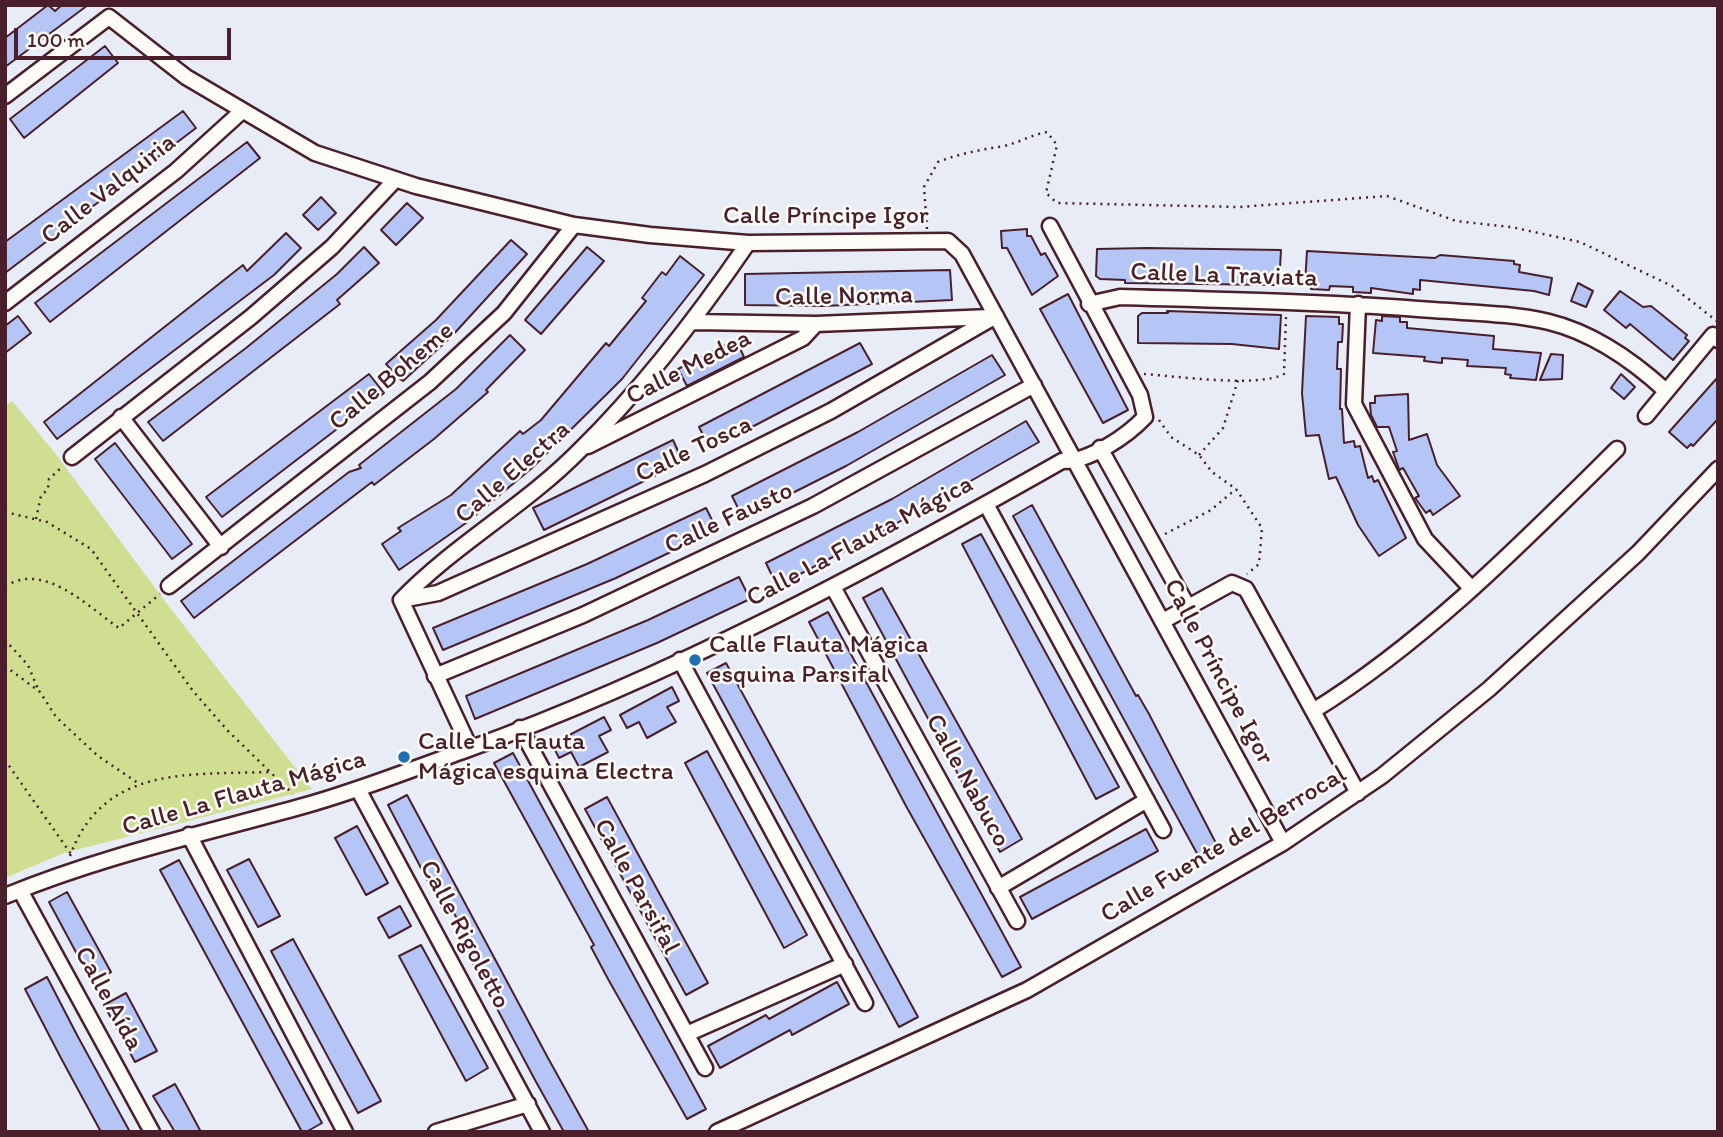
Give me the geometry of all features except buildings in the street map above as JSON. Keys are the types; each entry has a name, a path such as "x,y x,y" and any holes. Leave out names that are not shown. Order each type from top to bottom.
{"street":[{"name":"Calle Príncipe Igor","path":"5,96 109,17 186,78 241,112 315,153 395,180 574,225 748,243 928,239 948,241 962,254 1283,843"},
{"name":"Calle Valquiria","path":"5,303 176,171 241,112"},
{"path":"72,457 250,317 332,247 395,180"},
{"name":"Calle Boheme","path":"169,586 430,382 504,313 574,225"},
{"path":"1049,226 1128,373 1139,395 1145,417 1135,427 1100,448"},
{"name":"Calle Electra","path":"401,600 426,574 512,511 581,450 694,322 748,243"},
{"name":"Calle La Traviata","path":"1089,304 1120,296 1358,304 1550,323 1611,348 1641,368 1666,391"},
{"path":"1358,304 1354,404 1424,539 1471,589"},
{"name":"Calle Norma","path":"694,322 816,324 996,316"},
{"name":"Calle Tosca","path":"401,600 438,593 705,474 831,411 996,316"},
{"name":"Calle Medea","path":"581,450 803,338 816,324"},
{"path":"1646,416 1716,332"},
{"name":"Calle Fausto","path":"435,676 583,615 813,506 1034,385"},
{"path":"121,417 221,547"},
{"name":"Calle Príncipe Igor","path":"1100,448 1188,607"},
{"name":"Calle La Flauta Mágica","path":"5,896 66,871 358,789 520,728 680,660 833,587 1062,461 1076,461 1100,448"},
{"path":"1312,710 1386,660 1471,589 1617,449"},
{"name":"Calle Fuente del Berrocal","path":"717,1132 1027,990 1283,843 1359,793 1489,689 1638,553 1718,469"},
{"path":"986,504 1163,830"},
{"path":"1163,621 1236,583 1246,589 1359,793"},
{"name":"Calle Nabuco","path":"833,587 1017,921"},
{"path":"401,600 470,748"},
{"path":"680,660 864,1003"},
{"name":"Calle Parsifal","path":"520,728 689,1033 705,1068"},
{"name":"Calle Rigoletto","path":"358,789 542,1132"},
{"name":"Calle Nabuco","path":"998,888 1147,800"},
{"path":"189,835 345,1132"},
{"name":"Calle Aída","path":"20,890 152,1132"},
{"path":"689,1033 845,964"},
{"path":"436,1132 528,1104"}],"path":[{"path":"928,239 924,187 938,162 971,149 1007,145 1026,136 1047,132 1058,145 1046,193 1058,203 1239,207 1387,196 1456,221 1511,227 1580,242 1672,286 1716,332"},
{"path":"1128,373 1238,380 1276,379 1284,374 1287,302"},
{"path":"1199,455 1223,428 1238,380"},
{"path":"1145,417 1157,418 1171,437 1199,455 1213,472 1236,489 1262,528 1259,564 1236,583"},
{"path":"36,519 41,496 48,489 49,478 72,457"},
{"path":"1151,541 1211,510 1236,489"},
{"path":"5,512 47,522 91,548 140,613 193,691 269,772 305,805"},
{"path":"5,585 27,579 50,584 75,597 119,628 169,586"},
{"path":"5,640 28,665 40,692 56,716 98,756 138,783"},
{"path":"5,666 40,692"},
{"path":"5,760 71,854"},
{"path":"66,871 71,854 102,804 138,783 178,776 269,772"}],"green space":[{"path":"12,401 55,453 167,604 312,789 64,853 5,878 5,406"}],"place":[{"name":"Calle Flauta Mágica esquina Parsifal","path":"695,660"},
{"name":"Calle La Flauta Mágica esquina Electra","path":"404,757"}]}
